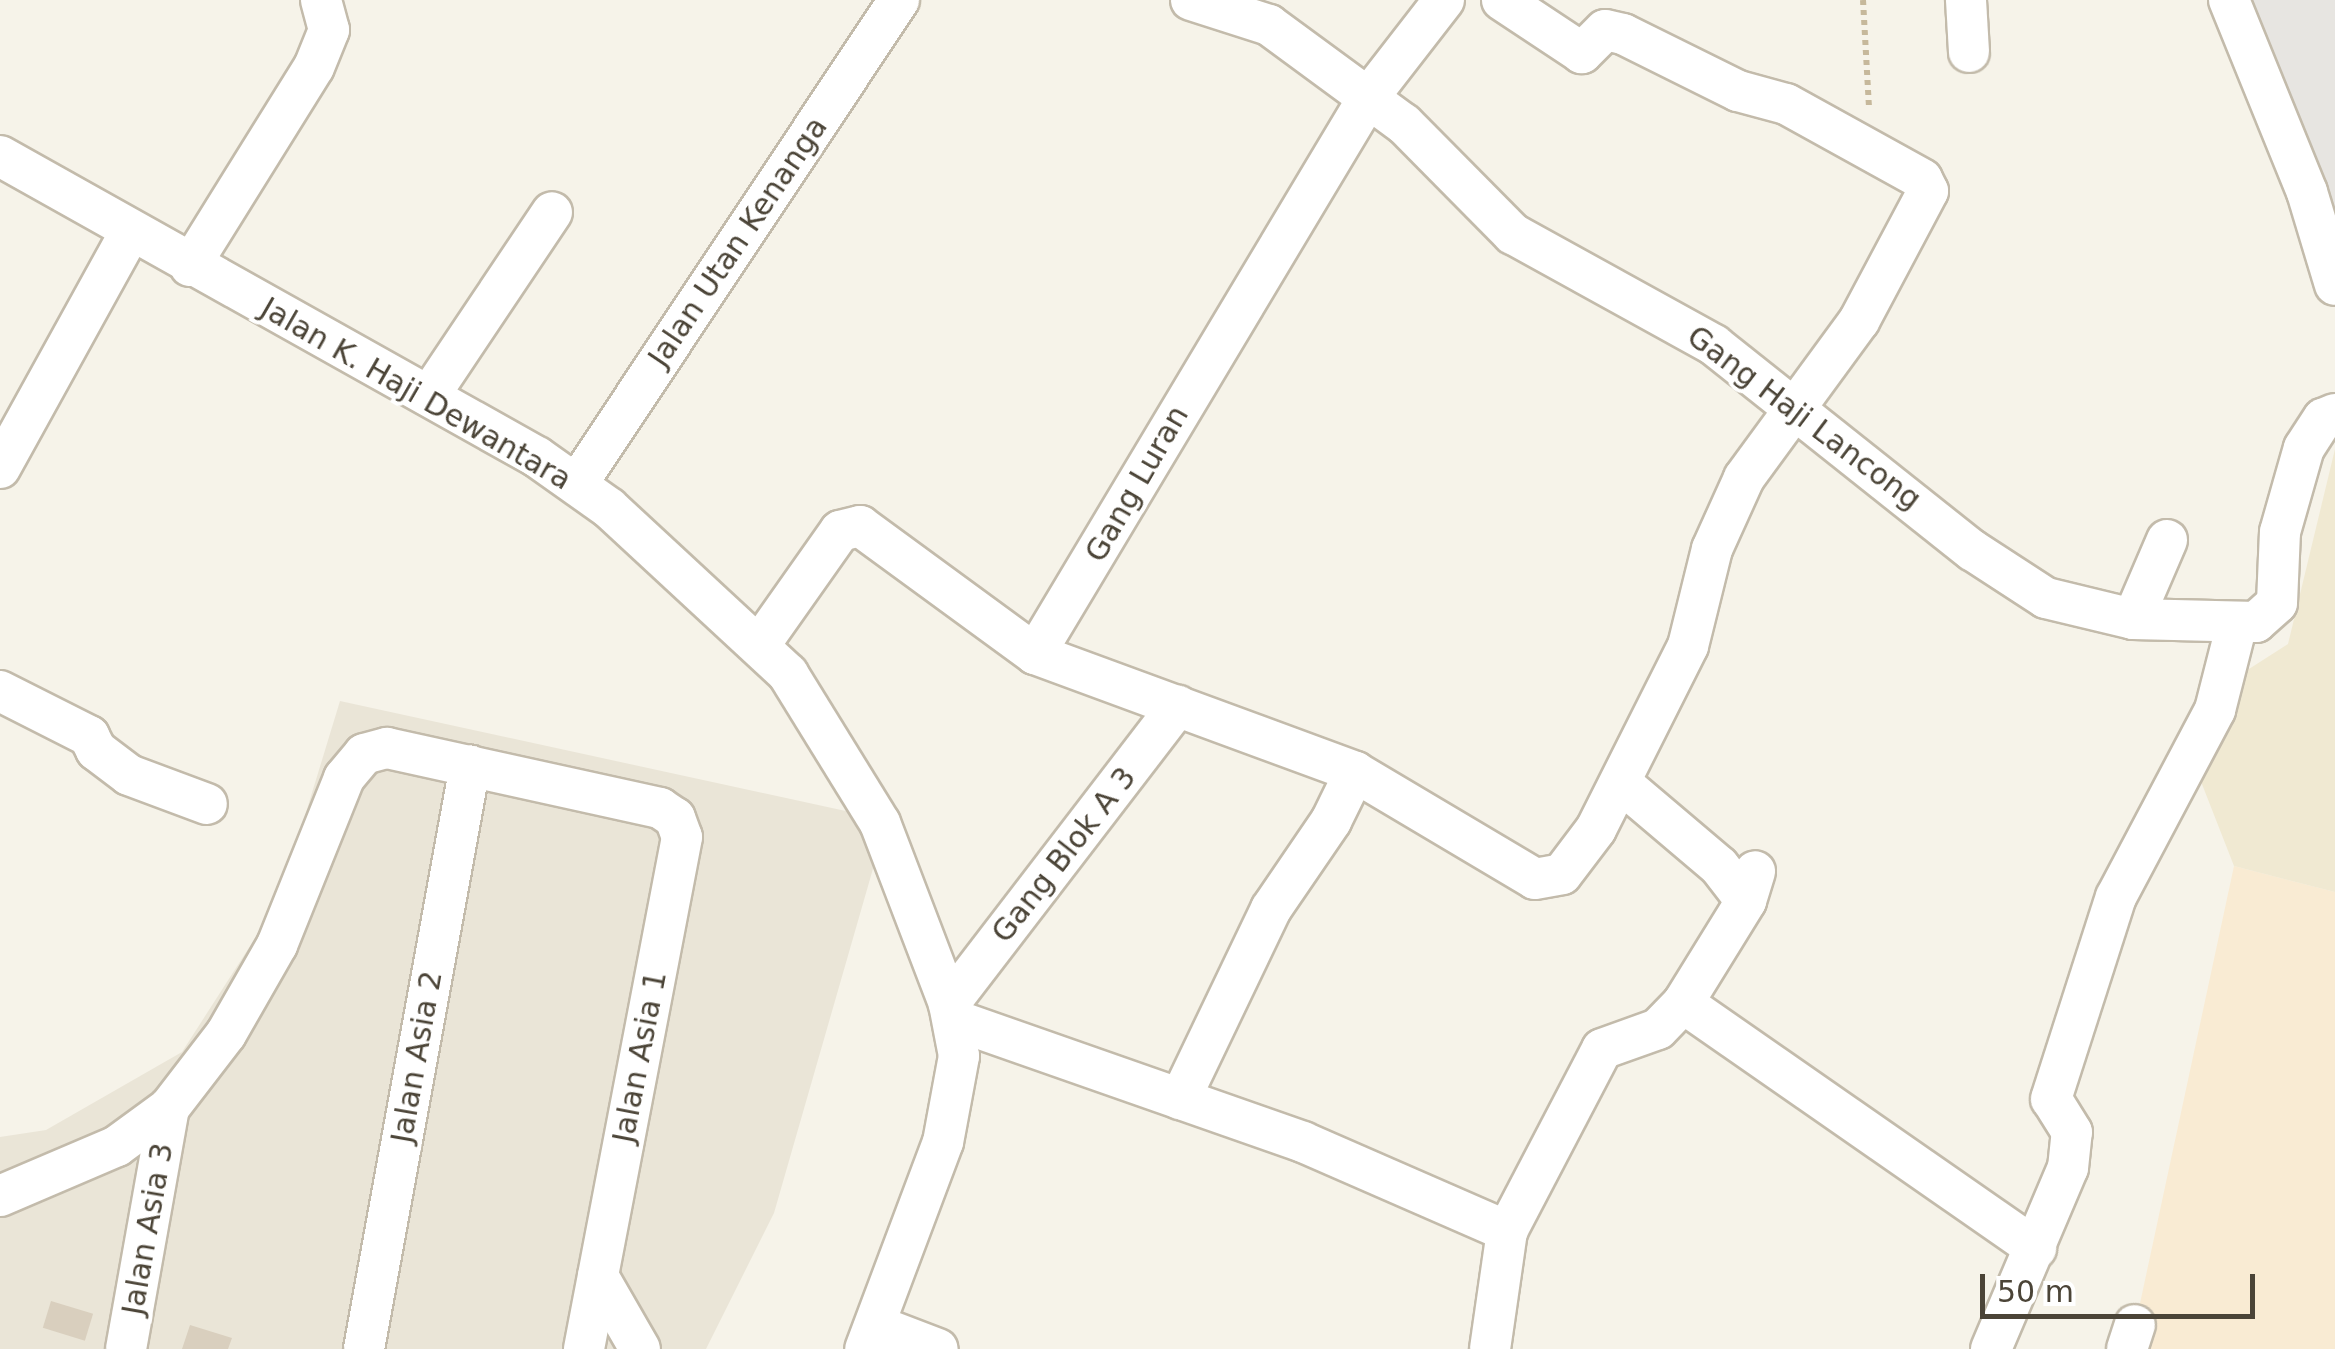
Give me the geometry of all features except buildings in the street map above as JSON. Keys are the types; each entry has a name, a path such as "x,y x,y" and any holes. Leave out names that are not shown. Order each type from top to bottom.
{"street":[{"name":"Jalan Utan Kenanga","path":"576,484 899,0"},
{"name":"Gang Haji Lancong","path":"1191,0 1270,25 1404,124 1513,234 1714,345 1972,550 2046,598 2133,620 2237,624"},
{"name":"Gang Luran","path":"1034,654 1368,98 1444,0"},
{"path":"760,643 849,525 1034,654 1355,772 1535,880 1562,874 1621,783 1688,646 1712,549 1744,478 1860,321 1928,190 1922,178 1818,120 1738,91 1623,34 1604,30 1582,53 1502,0"},
{"path":"1966,0 1969,52"},
{"path":"2229,0 2307,192 2335,285"},
{"path":"190,266 314,67 333,10"},
{"name":"Jalan K. Haji Dewantara","path":"0,156 130,234 429,396 576,484 760,643 860,781 952,1012 954,1101 870,1337"},
{"path":"429,396 552,212"},
{"path":"0,468 130,234"},
{"path":"1990,1349 2068,1168 2072,1132 2051,1099 2116,897 2215,710 2237,624 2256,622 2277,602 2280,532 2304,448 2322,419 2335,414"},
{"path":"2133,620 2141,587 2167,540"},
{"path":"0,691 89,736 96,750 129,775 207,804"},
{"name":"Gang Blok A 3","path":"952,1012 1178,706"},
{"path":"0,1196 117,1146 170,1108 226,1034 277,945 344,778 364,754 387,748 470,766"},
{"name":"Jalan Asia 1","path":"470,766 660,808 675,818 682,837 584,1349"},
{"name":"Jalan Asia 2","path":"364,1349 470,766"},
{"path":"1180,1099 1271,909 1331,821 1355,772"},
{"path":"1490,1349 1507,1231 1602,1050 1658,1028 1683,1003 1750,886 1719,866 1621,783"},
{"path":"1683,1003 2036,1248"},
{"path":"952,1012 1303,1142 1507,1231"},
{"name":"Jalan Asia 3","path":"126,1349 170,1108"},
{"path":"598,1276 640,1349"},
{"path":"870,1337 938,1349"}],"path":[{"path":"1864,0 1869,149"}],"shaded area":[{"path":"2231,0 2335,0 2335,282"},
{"path":"2335,449 2335,892 2234,866 2198,774 2238,676 2288,644"},
{"path":"340,701 887,820 774,1213 706,1349 0,1349 0,1137 46,1130 182,1052 279,901"},
{"path":"2234,866 2335,892 2335,1349 2121,1349 2136,1322"}]}
